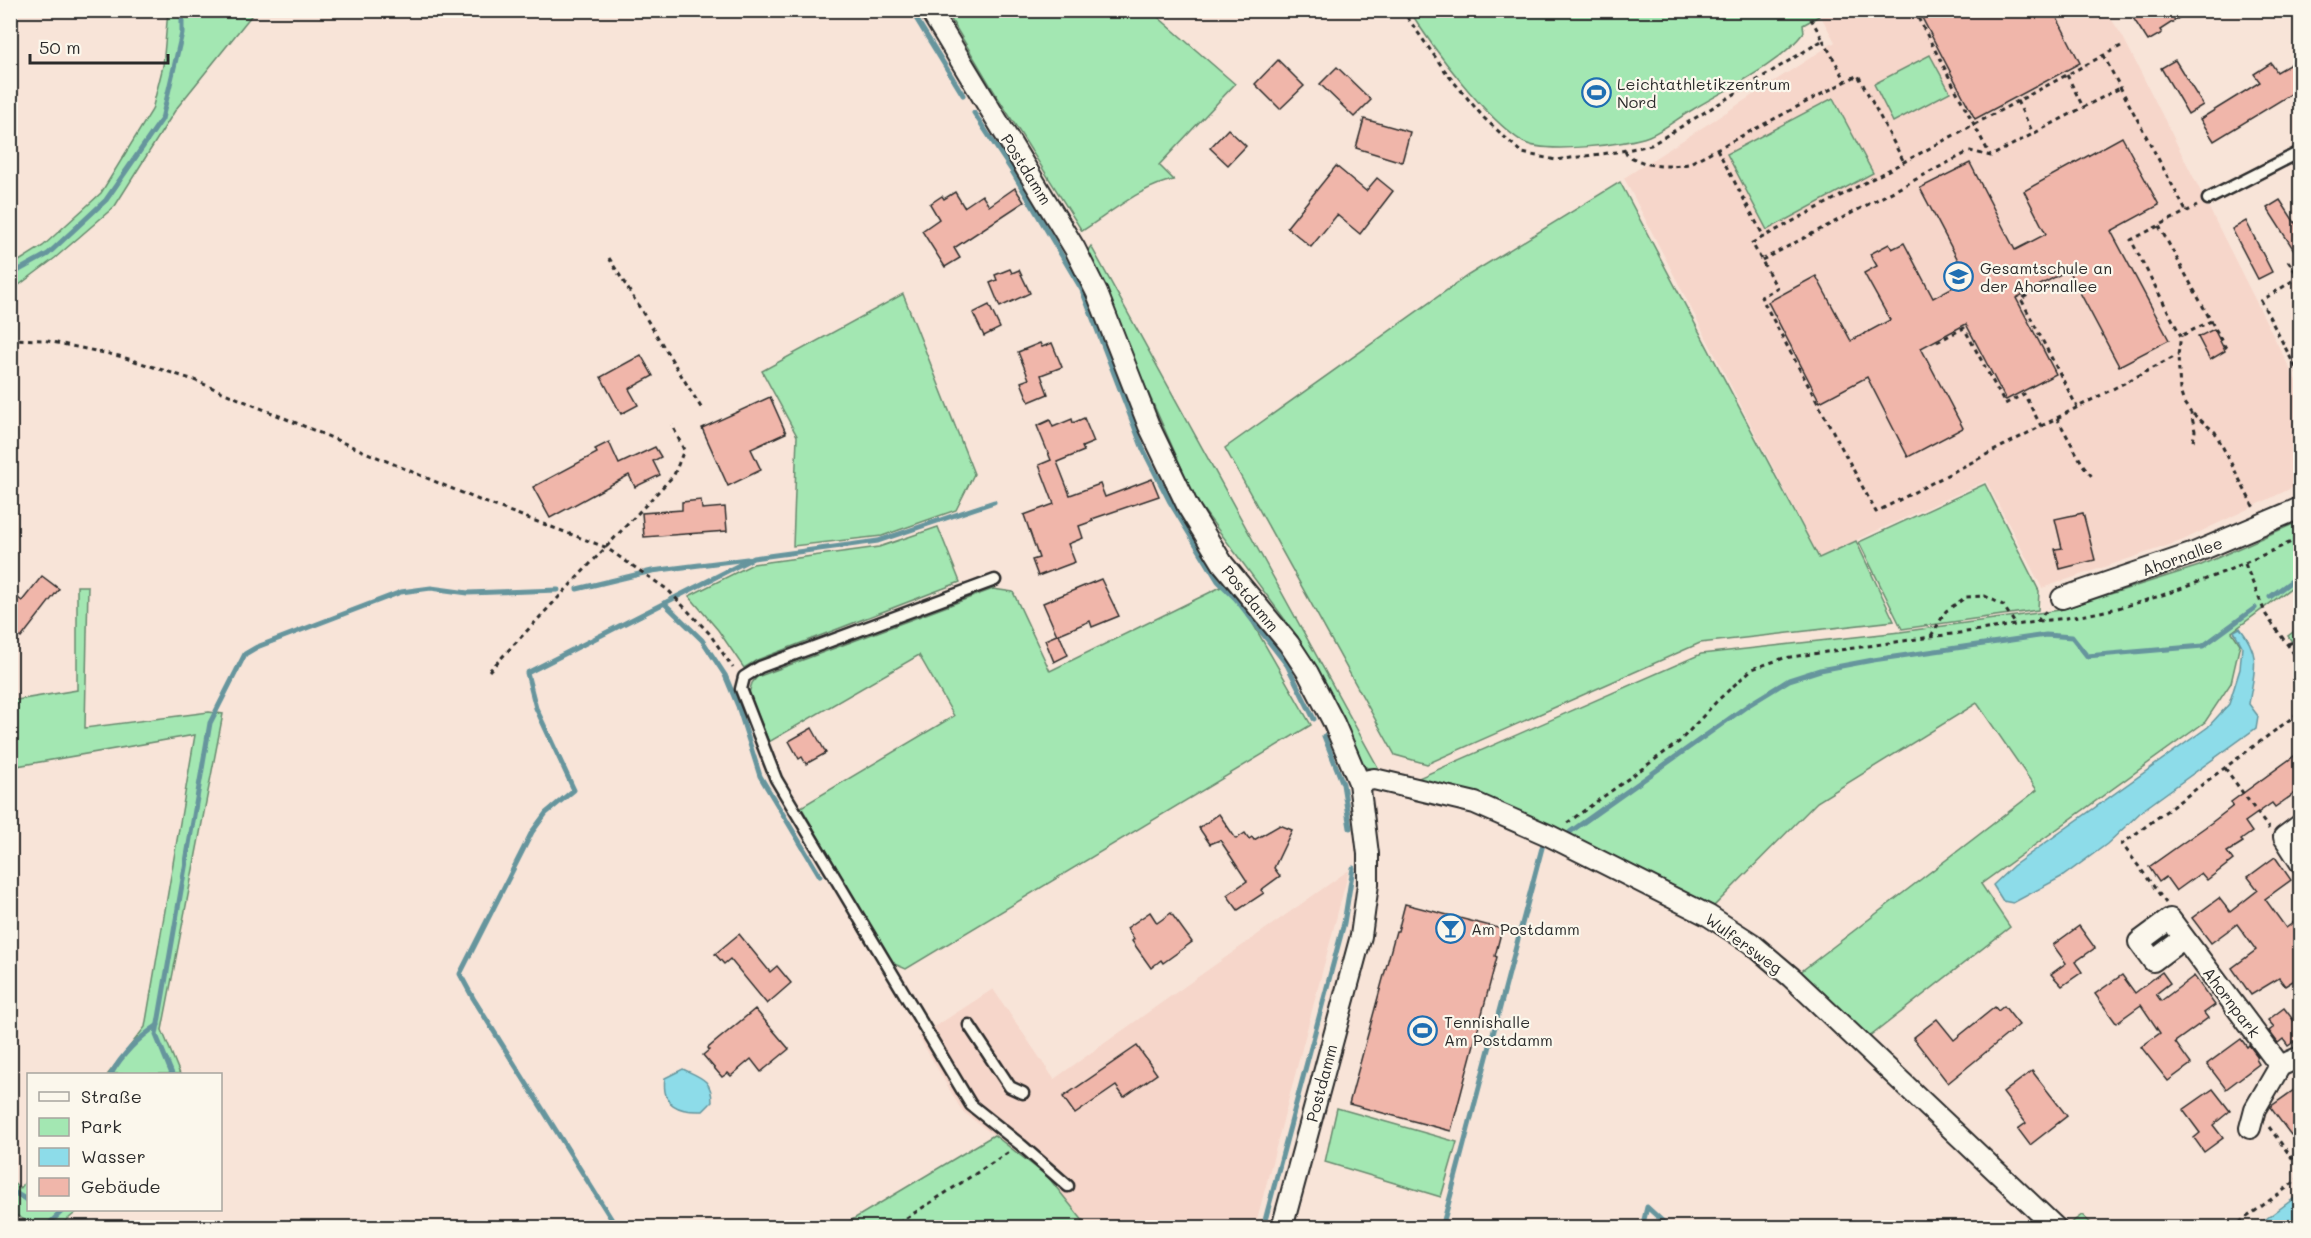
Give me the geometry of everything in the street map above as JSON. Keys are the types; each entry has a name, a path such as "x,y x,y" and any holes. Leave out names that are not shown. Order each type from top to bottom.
{"street":[{"name":"Postdamm","path":"930,10 1075,249 1097,293 1149,426 1188,507 1223,564 1289,644 1308,673 1334,723 1359,782 1368,854 1368,884 1361,936 1282,1227"},
{"name":"Ahornallee","path":"2062,598 2194,553 2301,508"},
{"name":"Wulfersweg","path":"1359,782 1374,779 1475,803 1550,836 1709,915 1750,943 1791,977 2056,1227"},
{"path":"2295,850 2301,825"},
{"path":"2170,920 2139,942 2153,961 2184,938"},
{"name":"Ahornpark","path":"2170,920 2280,1066"},
{"path":"2252,1118 2280,1066 2301,1057"}],"lane":[{"path":"2208,199 2301,152"},
{"path":"995,580 760,667 744,677 741,689 777,779 825,864 971,1105 1021,1144 1068,1186"},
{"path":"969,1025 1010,1087 1023,1093"}],"path":[{"path":"1402,10 1448,75 1484,118 1522,153 1556,160 1651,145 1823,39"},
{"path":"1806,10 1846,81"},
{"path":"1914,10 1991,156"},
{"path":"2121,46 1752,243 1777,288 1761,297 1876,512 2178,355"},
{"path":"2103,56 2186,211"},
{"path":"1625,150 1627,155 1651,166 1665,168 1688,164 1858,75 1904,162"},
{"path":"2067,75 2084,107"},
{"path":"1761,260 1970,151 1991,156 2120,88"},
{"path":"2017,101 2033,133"},
{"path":"1717,149 1764,237"},
{"path":"2208,199 2131,240 2181,336 2178,355 2180,391 2184,403 2191,413 2215,432 2262,525"},
{"path":"2159,226 2227,350"},
{"path":"609,258 702,409"},
{"path":"2288,261 2300,276 2261,301 2299,374 2301,372"},
{"path":"2035,291 2021,299 2078,407"},
{"path":"2181,336 2211,321"},
{"path":"1937,342 1964,328 2005,404 2024,394 2041,426"},
{"path":"10,339 43,340 119,356 194,380 479,501 605,547 668,590 709,633 735,670 744,677"},
{"path":"2191,413 2195,431 2193,441"},
{"path":"2057,418 2083,465 2093,478"},
{"path":"489,671 674,475 684,450 672,425"},
{"path":"1550,836 1679,742 1718,700 1752,669 1784,658 2064,619 2141,603 2245,564 2301,538"},
{"path":"2245,564 2266,615 2301,662"},
{"path":"1930,637 1946,611 1966,597 1985,596 2003,605 2016,625"},
{"path":"2036,622 2062,598"},
{"path":"2288,644 2301,639"},
{"path":"2170,920 2166,902 2122,844 2301,712"},
{"path":"2225,768 2268,829 2295,850"},
{"path":"2252,1118 2301,1168"},
{"path":"891,1227 1021,1144"},
{"path":"2232,1227 2301,1178"}],"shaded area":[{"name":"Gesamtschule an der Ahornallee","path":"1818,11 2106,11 2123,37 2300,389 2300,484 2181,541 2042,588 1986,481 1819,557 1624,178 1835,42"},
{"path":"1349,870 1255,1227 1088,1227 1048,1177 962,1111 919,1037 993,989 1054,1079"}],"green space":[{"path":"168,11 255,11 176,109 115,206 55,258 11,291 11,266 43,246 101,193 152,110 163,66"},
{"path":"946,11 1151,11 1235,84 1159,165 1174,180 1138,194 1082,231"},
{"name":"Leichtathletikzentrum Nord","path":"1410,11 1816,11 1819,16 1803,25 1804,32 1781,55 1660,131 1622,142 1566,148 1533,146 1508,131 1461,82"},
{"path":"1930,55 1950,92 1893,122 1874,84"},
{"path":"1833,98 1873,173 1767,230 1727,154"},
{"path":"1620,182 1819,558 1856,541 1894,621 1700,643 1427,764 1395,755 1225,448 1467,276"},
{"path":"1091,246 1380,771 1362,766 1297,636 1196,500 1086,253"},
{"path":"903,294 974,474 956,510 882,536 793,546 797,436 762,371"},
{"path":"1985,484 2039,591 2038,610 1902,629 1859,542"},
{"path":"2300,521 2300,581 2232,632 2240,644 2231,683 2205,722 1981,884 2010,927 1868,1038 1799,973 2037,790 1977,703 1817,802 1714,906 1570,835 1478,799 1414,780 1701,654 1900,632 2060,610 2199,566"},
{"path":"938,527 960,582 757,660 744,668 718,630 689,596 753,564 879,547"},
{"path":"1227,584 1237,596 1311,725 906,969 892,963 801,807 954,716 919,655 769,742 749,693 757,677 993,589 1013,592 1050,671"},
{"path":"77,586 88,586 85,728 209,712 223,714 162,1030 180,1073 109,1073 145,1027 195,735 11,767 11,701 77,690"},
{"path":"2300,627 2300,653 2288,636"},
{"path":"1337,1108 1457,1142 1441,1197 1325,1162"},
{"path":"994,1135 1048,1177 1088,1227 840,1227"},
{"path":"27,1179 27,1211 78,1211 58,1227 36,1227 11,1212 11,1181 20,1189"},
{"path":"2082,1215 2095,1227 2065,1227"}],"water":[{"path":"2240,628 2254,656 2255,664 2249,704 2258,716 2256,728 2143,810 2107,844 2063,876 2013,903 2003,901 1993,885 2013,866 2208,727 2229,704 2240,669 2242,646 2234,631"},
{"path":"683,1069 708,1084 712,1102 703,1111 679,1108 669,1101 666,1095 665,1078"},
{"path":"2300,1194 2300,1225 2297,1228 2255,1227"}],"building":[{"path":"1918,10 2053,10 2080,63 1975,119"},
{"path":"2128,10 2191,10 2160,30 2162,33 2148,41"},
{"path":"2301,58 2301,88 2214,141 2200,119 2260,82 2254,74 2271,63 2277,72"},
{"path":"1278,60 1304,86 1280,109 1255,84"},
{"path":"2175,60 2203,105 2188,114 2161,68"},
{"path":"1337,67 1371,100 1354,117 1320,84"},
{"path":"1364,119 1410,132 1402,162 1356,148"},
{"path":"1228,129 1246,146 1228,165 1210,148"},
{"path":"2122,137 2159,205 2111,231 2169,340 2119,366 2068,270 2016,298 2056,374 2006,400 1966,324 1921,348 1963,428 1908,457 1867,377 1820,402 1768,302 1816,276 1851,341 1890,320 1864,273 1877,266 1870,254 1889,244 1892,249 1904,243 1933,298 1968,279 1920,188 1970,163 2015,250 2046,234 2024,191"},
{"path":"1336,166 1366,191 1377,178 1393,191 1360,234 1337,215 1311,247 1287,227"},
{"path":"1015,188 1024,202 954,248 960,258 945,267 922,231 939,219 930,204 942,196 944,199 955,192 964,207 982,195 989,206"},
{"path":"2280,200 2301,232 2301,261 2267,208"},
{"path":"2246,221 2272,272 2258,279 2232,229"},
{"path":"1010,269 1012,273 1019,270 1030,293 1000,307 990,283 997,280 995,275"},
{"path":"989,305 1000,328 984,336 973,313"},
{"path":"2214,329 2225,351 2210,360 2198,337"},
{"path":"1040,343 1042,347 1052,343 1062,367 1041,375 1048,394 1029,402 1021,382 1029,379 1018,352"},
{"path":"641,355 653,376 629,389 638,405 621,414 601,377"},
{"path":"770,397 786,433 751,449 761,470 728,486 702,428"},
{"path":"1084,418 1094,442 1082,447 1084,451 1057,462 1070,495 1100,484 1105,497 1152,479 1159,496 1092,519 1093,521 1079,526 1083,538 1068,544 1075,562 1038,576 1032,560 1039,558 1024,515 1054,504 1039,465 1051,460 1037,426 1050,420 1053,427 1072,419 1073,423"},
{"path":"609,442 619,464 655,447 661,457 653,461 660,475 635,487 629,475 550,518 533,487 597,453 595,449"},
{"path":"701,500 702,509 725,507 727,531 644,537 642,513 682,510 682,502"},
{"path":"2083,513 2095,560 2060,569 2055,549 2062,548 2055,519"},
{"path":"42,576 59,589 21,638 10,630 10,592 22,601"},
{"path":"1101,579 1119,616 1092,627 1090,621 1057,635 1043,603"},
{"path":"1059,634 1068,655 1054,662 1045,640"},
{"path":"812,728 826,753 806,764 802,757 799,759 789,741"},
{"path":"2301,751 2301,789 2275,807 2272,803 2245,822 2252,832 2241,840 2243,842 2227,852 2233,860 2207,880 2201,873 2176,891 2166,877 2159,882 2149,867 2211,823 2233,806 2231,802"},
{"path":"1219,814 1236,839 1245,833 1249,839 1252,837 1254,840 1280,825 1292,830 1274,868 1280,876 1261,890 1264,893 1238,910 1227,895 1247,881 1220,840 1210,844 1199,828"},
{"path":"2275,857 2291,880 2265,899 2286,928 2301,917 2301,976 2285,986 2279,978 2251,995 2232,968 2256,950 2237,924 2211,943 2192,918 2219,898 2230,912 2258,890 2248,877"},
{"name":"Tennishalle Am Postdamm","path":"1405,904 1502,929 1495,956 1497,957 1451,1131 1349,1104"},
{"path":"1150,912 1157,923 1171,913 1192,942 1163,963 1161,960 1151,968 1132,941 1134,939 1127,928"},
{"path":"2079,926 2095,948 2075,962 2082,972 2062,986 2051,974 2066,963 2053,945"},
{"path":"739,934 770,972 777,966 791,983 767,1004 730,959 724,964 715,954"},
{"path":"2162,972 2170,983 2156,994 2161,1001 2194,976 2215,1005 2204,1013 2208,1018 2175,1042 2191,1064 2168,1081 2141,1047 2160,1033 2141,1005 2116,1023 2095,994 2122,975 2135,993"},
{"path":"2004,1006 2019,1025 1948,1083 1913,1038 1937,1019 1954,1040 1995,1007 1998,1011"},
{"path":"2284,1008 2301,1030 2301,1037 2288,1046 2283,1039 2278,1043 2269,1031 2274,1027 2268,1020"},
{"path":"755,1009 789,1049 761,1072 751,1059 731,1076 728,1073 722,1077 703,1055 709,1050 708,1048"},
{"path":"2241,1039 2258,1057 2256,1059 2259,1064 2226,1089 2207,1064"},
{"path":"1137,1046 1157,1074 1124,1097 1116,1086 1075,1114 1063,1097"},
{"path":"2032,1071 2067,1116 2030,1145 2018,1129 2026,1123 2003,1093"},
{"path":"2301,1085 2301,1128 2291,1135 2270,1107"},
{"path":"2213,1089 2230,1111 2213,1125 2223,1138 2204,1152 2194,1138 2200,1133 2183,1110"}],"waterway":[{"path":"10,275 48,254 106,200 162,119 182,33 182,10"},
{"path":"911,10 963,95"},
{"path":"974,113 1012,171 1082,290 1143,449 1170,502 1218,581 1236,599 1287,665 1314,719"},
{"path":"617,1228 460,974 532,832 546,813 574,790 536,708 527,673 753,558 878,541 994,502"},
{"path":"577,589 652,571 747,559"},
{"path":"2270,597 2300,575"},
{"path":"172,1073 156,1035 210,723 245,654 257,647 401,592 431,588 468,593 558,590"},
{"path":"664,603 702,640 725,675 738,706 760,776 820,876"},
{"path":"1570,832 1750,704 1789,680 1820,670 1873,660 2046,635 2072,637 2087,656 2203,646 2255,608"},
{"path":"1324,736 1343,784 1350,828"},
{"path":"1442,1228 1543,844"},
{"path":"1263,1228 1344,923 1353,868"},
{"path":"112,1073 132,1047 158,1025"},
{"path":"10,1190 27,1200"},
{"path":"1642,1228 1647,1207 1670,1228"},
{"path":"45,1228 62,1211"}],"place":[{"name":"Leichtathletikzentrum Nord","path":"1596,92"},
{"name":"Gesamtschule an der Ahornallee","path":"1959,276"},
{"name":"Am Postdamm","path":"1450,928"},
{"name":"Tennishalle Am Postdamm","path":"1423,1030"}]}
